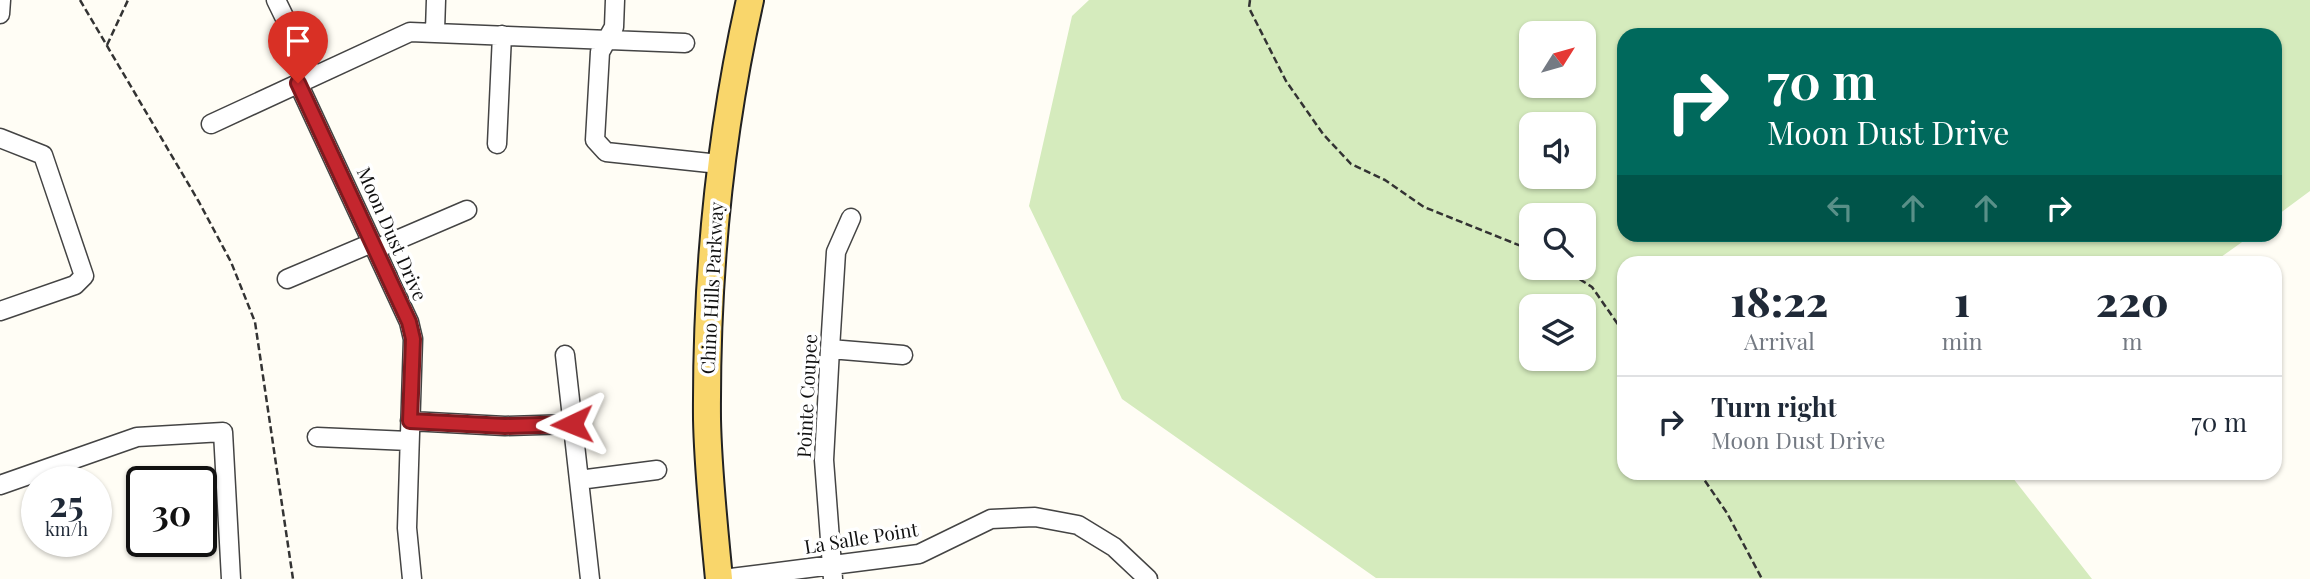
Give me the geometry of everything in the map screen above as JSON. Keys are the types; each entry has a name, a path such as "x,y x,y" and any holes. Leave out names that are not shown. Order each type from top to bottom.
{"main road":[{"name":"Chino Hills Parkway","path":"721,579 707,419 708,303 719,164 750,0"}],"street":[{"path":"0,14 1,0"},
{"name":"Moon Dust Drive","path":"276,0 305,80 374,246 409,322 413,339 407,528 412,579"},
{"path":"435,31 436,0"},
{"path":"615,0 614,27 600,52 595,140 599,149 606,152 719,164"},
{"path":"211,124 396,36 435,31 685,43"},
{"path":"497,144 502,35"},
{"path":"0,138 43,155 84,276 75,285 0,311"},
{"path":"287,279 467,210"},
{"name":"Pointe Coupee","path":"832,573 824,460 836,252 851,218"},
{"path":"830,349 903,355"},
{"path":"565,355 590,579"},
{"path":"410,421 505,426 572,424"},
{"path":"0,485 137,437 223,432 230,579"},
{"path":"317,437 410,441"},
{"path":"579,480 657,470"},
{"name":"La Salle Point","path":"721,579 832,573 919,554 990,519 1035,517 1078,525 1114,547 1148,579"}],"path":[{"path":"80,0 225,250 255,322 293,579"},
{"path":"107,45 128,0"},
{"path":"1250,0 1249,8 1286,82 1323,134 1351,164 1385,180 1424,207 1519,245"},
{"path":"1581,280 1592,287 1617,324"},
{"path":"1704,480 1727,513 1762,579"}],"green space":[{"path":"1089,0 2310,0 2310,191 2282,212 2282,28 1617,28 1617,242 2242,242 2222,256 1617,256 1617,480 2014,480 2092,579 1376,578 1122,399 1029,206 1072,16"}],"route":[{"path":"298,83 409,322 413,339 410,421 505,426 572,424"}]}
